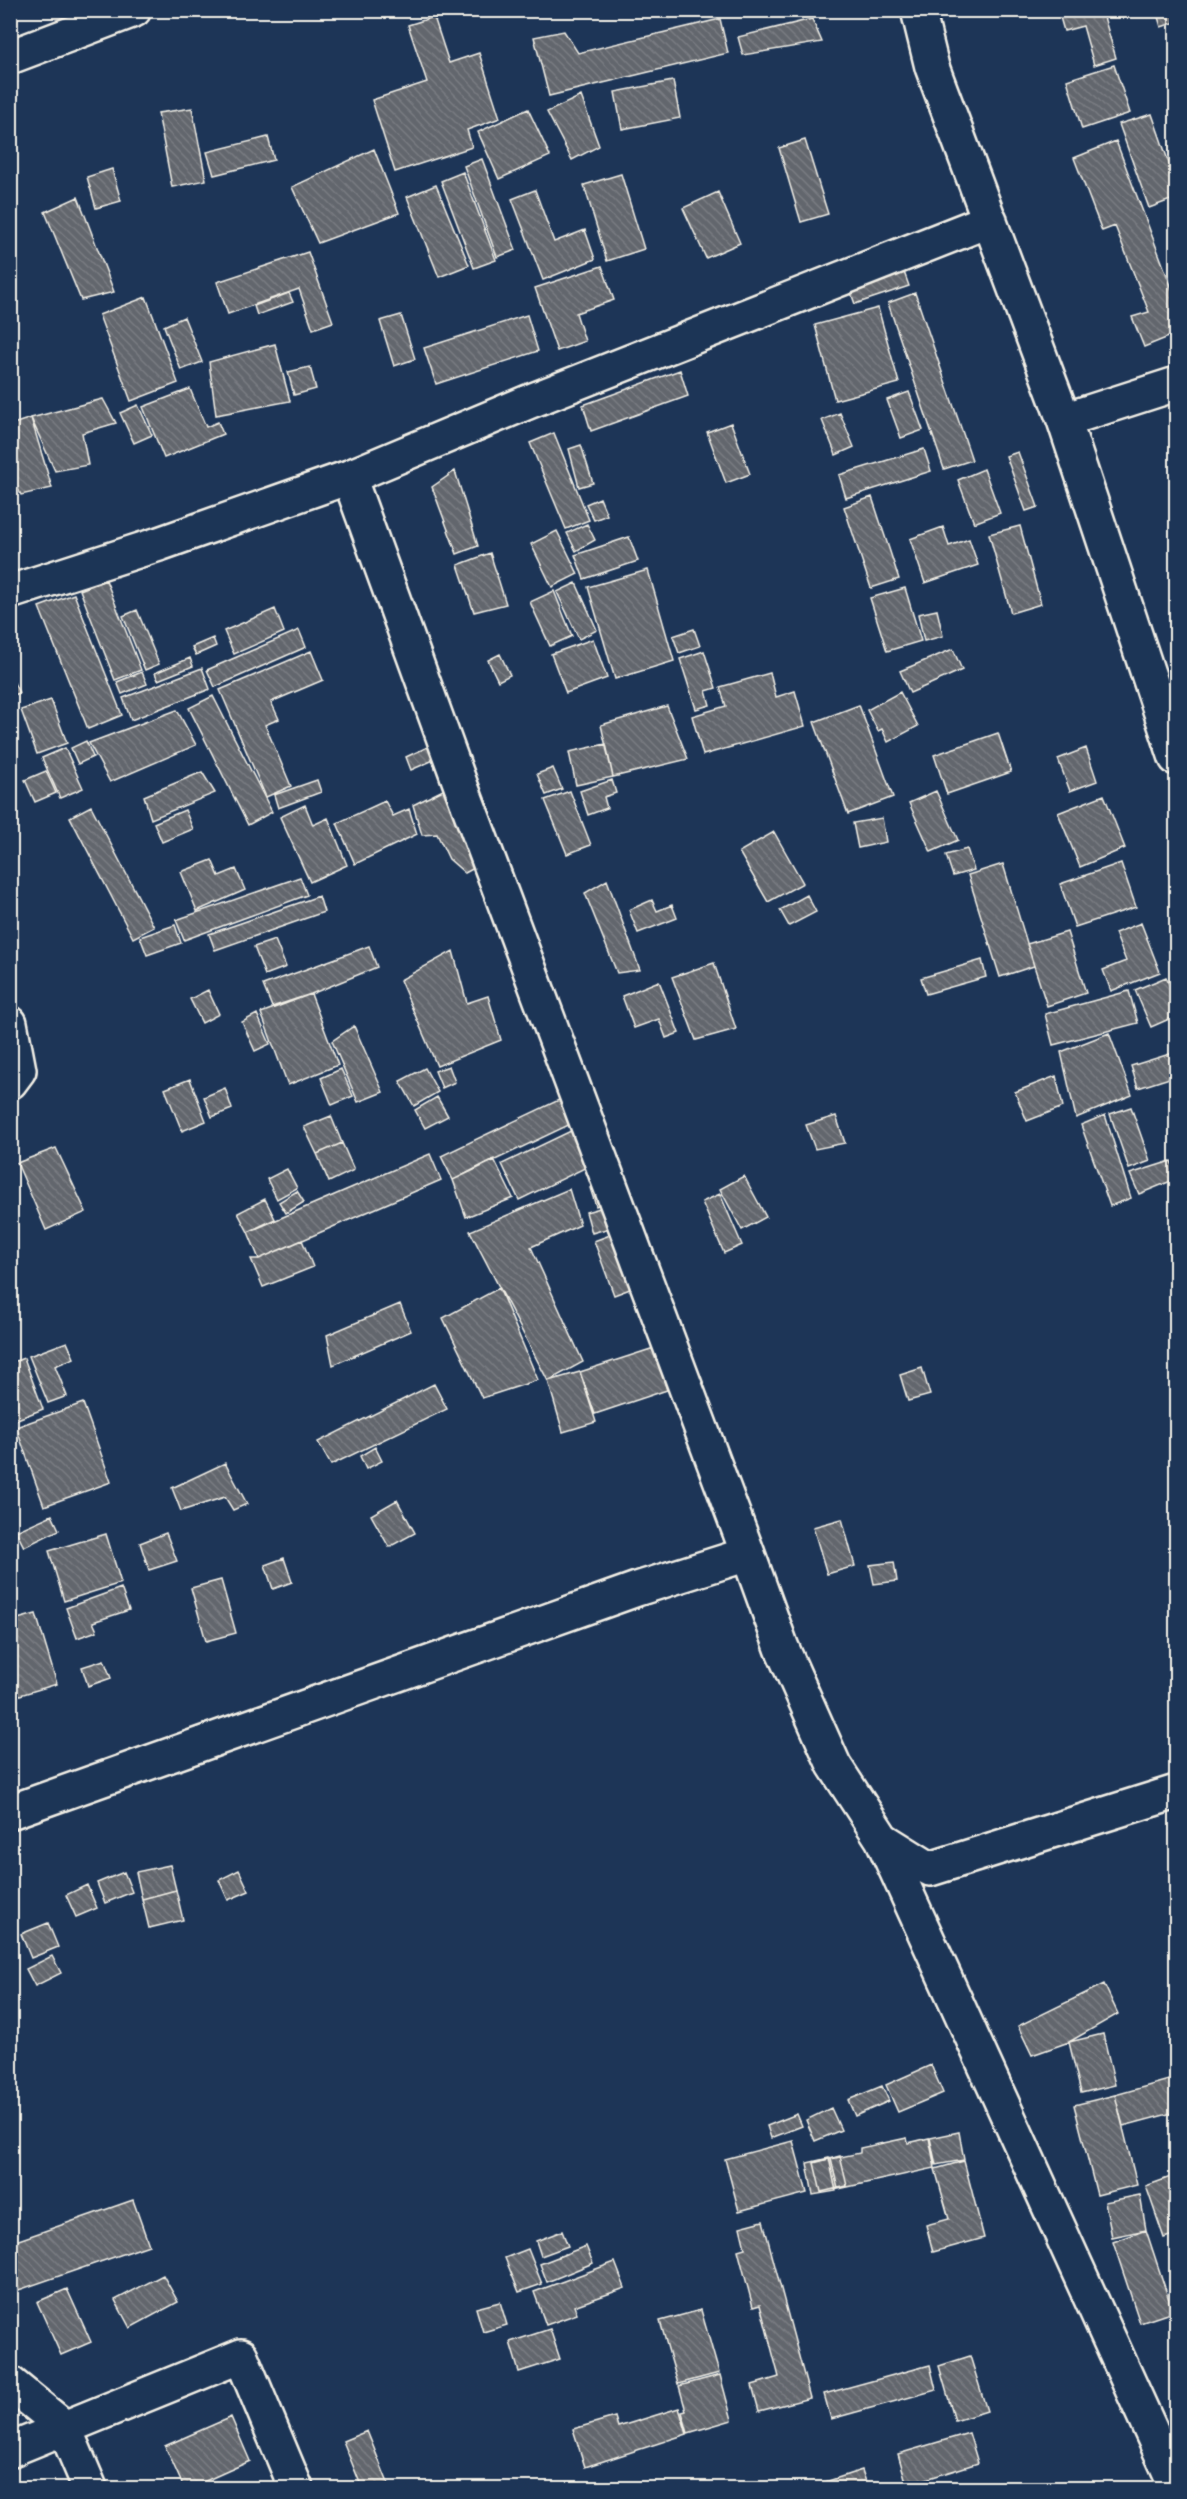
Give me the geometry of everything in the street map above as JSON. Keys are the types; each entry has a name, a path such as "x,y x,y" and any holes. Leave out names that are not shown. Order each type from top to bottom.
{"street":[{"path":"10,57 134,10"},
{"path":"918,10 932,67 1064,420 1176,758"},
{"path":"10,592 159,544 349,477 539,398 990,220"},
{"path":"1064,420 1176,384"},
{"path":"349,477 461,786 782,1648 834,1765 882,1839 1176,2486"},
{"path":"10,1023 19,1070 10,1082"},
{"path":"10,1812 637,1589 748,1554"},
{"path":"882,1839 930,1869 1176,1792"},
{"path":"10,2450 241,2356 296,2488"},
{"path":"10,2383 64,2427 90,2488"}],"building":[{"path":"668,10 692,10 670,18"},
{"path":"1058,10 1102,10 1116,58 1094,65 1083,26 1064,31"},
{"path":"1156,10 1176,10 1176,22 1161,27"},
{"path":"434,17 449,63 479,53 500,118 467,130 472,147 395,172 372,100 427,82 408,25"},
{"path":"720,19 728,53 549,96 534,37 564,31 578,53"},
{"path":"812,19 822,42 743,55 738,37"},
{"path":"1114,65 1130,113 1082,129 1067,80"},
{"path":"673,81 680,118 622,129 615,92"},
{"path":"581,96 599,146 572,160 547,112"},
{"path":"192,108 206,180 172,187 158,113"},
{"path":"528,109 550,156 499,179 478,132"},
{"path":"1152,114 1172,172 1176,170 1176,198 1149,208 1119,124"},
{"path":"268,137 274,160 214,175 207,152"},
{"path":"805,140 828,214 801,222 779,148"},
{"path":"1116,141 1176,299 1176,334 1144,347 1132,317 1149,312 1115,226 1102,231 1074,158"},
{"path":"374,149 399,213 318,243 292,187"},
{"path":"482,159 516,250 497,257 464,166"},
{"path":"112,169 121,201 96,208 87,177"},
{"path":"463,172 496,260 474,268 441,181"},
{"path":"621,174 644,249 607,261 584,185"},
{"path":"436,185 469,265 439,277 407,197"},
{"path":"535,190 554,242 585,230 595,259 543,280 512,199"},
{"path":"718,192 740,243 706,258 683,208"},
{"path":"78,197 114,292 81,300 45,212"},
{"path":"308,252 333,322 313,329 299,289 228,314 217,282"},
{"path":"602,266 614,300 576,313 585,341 557,351 535,288"},
{"path":"904,272 909,286 855,304 850,290"},
{"path":"289,293 293,302 257,315 254,306"},
{"path":"915,293 972,460 944,469 888,303"},
{"path":"146,297 178,383 131,401 99,315"},
{"path":"878,308 899,383 835,400 815,325"},
{"path":"401,315 415,359 394,366 380,321"},
{"path":"527,315 538,351 436,384 424,348"},
{"path":"184,317 202,362 181,370 164,326"},
{"path":"275,344 290,401 216,415 209,362"},
{"path":"310,367 316,389 294,395 288,372"},
{"path":"680,370 688,396 591,431 583,405"},
{"path":"190,389 206,427 218,422 223,434 164,458 143,407"},
{"path":"909,392 923,430 901,438 887,400"},
{"path":"103,399 116,423 82,433 88,465 55,471 31,418"},
{"path":"138,405 152,435 134,443 120,413"},
{"path":"840,413 854,447 836,455 822,420"},
{"path":"31,418 52,488 21,495 10,472 10,425"},
{"path":"731,423 750,474 726,483 707,432"},
{"path":"554,433 589,520 566,529 530,443"},
{"path":"581,445 593,483 579,487 569,449"},
{"path":"924,449 931,471 846,498 839,475"},
{"path":"1018,452 1038,507 1026,511 1006,456"},
{"path":"984,469 1000,513 974,523 958,480"},
{"path":"455,471 478,546 457,554 432,487"},
{"path":"872,497 899,579 871,588 844,507"},
{"path":"600,498 607,515 594,520 586,504"},
{"path":"587,524 595,540 576,551 567,533"},
{"path":"1020,526 1041,604 1011,613 989,534"},
{"path":"943,527 949,546 969,539 978,565 925,583 910,539"},
{"path":"557,531 578,574 552,587 531,544"},
{"path":"629,537 638,561 584,579 575,555"},
{"path":"490,553 506,604 474,612 458,565"},
{"path":"648,570 674,661 615,679 588,587"},
{"path":"106,580 141,670 115,680 80,590"},
{"path":"576,583 597,630 579,639 557,592"},
{"path":"905,588 921,641 887,651 870,598"},
{"path":"554,591 572,636 550,646 530,602"},
{"path":"74,594 122,715 88,729 39,607"},
{"path":"275,609 284,632 234,654 224,631"},
{"path":"137,610 159,664 145,670 123,616"},
{"path":"937,610 943,636 924,641 918,614"},
{"path":"694,629 700,646 679,653 673,636"},
{"path":"299,630 306,647 215,687 207,670"},
{"path":"213,638 216,646 196,655 192,647"},
{"path":"593,639 607,678 566,693 551,654"},
{"path":"953,649 962,670 910,693 900,671"},
{"path":"311,651 323,680 271,702 279,719 265,725 291,786 266,797 220,690"},
{"path":"704,651 716,688 706,691 710,705 696,709 680,659"},
{"path":"500,654 510,675 498,681 488,660"},
{"path":"190,658 193,666 158,680 155,673"},
{"path":"202,668 210,689 131,720 123,698"},
{"path":"142,672 147,684 122,694 117,682"},
{"path":"770,673 776,697 795,691 805,726 703,755 692,716 726,706 720,687"},
{"path":"10,675 19,693 10,697"},
{"path":"900,692 918,726 888,742 882,729 878,731 867,710"},
{"path":"213,696 272,812 248,825 189,708"},
{"path":"51,700 67,743 37,754 21,710"},
{"path":"859,705 893,797 848,814 814,722"},
{"path":"667,706 688,759 613,777 601,725"},
{"path":"177,710 196,745 110,782 89,743"},
{"path":"998,733 1011,772 947,794 934,755"},
{"path":"86,741 93,757 78,764 71,748"},
{"path":"606,744 613,777 576,785 569,752"},
{"path":"432,745 438,758 411,770 406,757"},
{"path":"65,748 83,788 60,798 42,758"},
{"path":"1086,748 1097,781 1070,791 1058,759"},
{"path":"553,768 562,789 546,795 537,774"},
{"path":"46,771 56,793 35,802 25,780"},
{"path":"202,772 215,793 151,819 144,796"},
{"path":"317,780 321,792 278,808 274,795"},
{"path":"612,780 616,793 604,797 607,808 588,815 580,791"},
{"path":"449,787 478,866 465,873 449,859 437,834 422,835 413,805"},
{"path":"570,791 591,845 567,854 545,800"},
{"path":"936,791 958,840 931,852 909,803"},
{"path":"1104,795 1125,848 1080,867 1058,813"},
{"path":"385,801 393,816 409,809 417,834 355,864 337,823"},
{"path":"305,805 313,825 328,818 347,865 310,882 280,817"},
{"path":"91,806 154,927 133,938 70,817"},
{"path":"185,810 193,829 162,842 154,823"},
{"path":"882,818 886,842 858,848 853,823"},
{"path":"774,832 803,883 768,902 739,852"},
{"path":"967,849 974,870 953,876 946,855"},
{"path":"212,860 219,876 236,869 245,890 197,911 181,872"},
{"path":"1121,863 1136,907 1075,927 1060,884"},
{"path":"1003,864 1034,966 1000,977 968,875"},
{"path":"300,877 307,895 184,940 176,920"},
{"path":"607,880 640,970 617,973 585,893"},
{"path":"807,895 816,912 789,926 780,910"},
{"path":"319,896 324,912 215,950 209,934"},
{"path":"652,900 657,911 672,905 677,918 638,933 629,910"},
{"path":"1141,923 1160,972 1111,991 1103,970 1126,961 1115,933"},
{"path":"175,925 181,943 147,955 140,937"},
{"path":"1067,932 1086,993 1047,1006 1027,944"},
{"path":"275,940 286,967 265,975 254,947"},
{"path":"369,946 377,967 272,1007 263,985"},
{"path":"453,951 467,1003 488,996 501,1040 437,1066 400,980"},
{"path":"982,960 986,977 926,994 921,978"},
{"path":"714,963 736,1029 696,1040 672,977"},
{"path":"1166,977 1176,1001 1176,1016 1151,1027 1135,990"},
{"path":"659,981 679,1033 666,1038 659,1019 634,1028 622,996"},
{"path":"208,990 219,1014 202,1023 190,999"},
{"path":"1129,991 1138,1023 1053,1045 1045,1014"},
{"path":"311,994 338,1065 288,1085 261,1013"},
{"path":"257,1014 270,1044 255,1051 242,1022"},
{"path":"354,1026 383,1092 358,1102 332,1041"},
{"path":"1109,1033 1132,1095 1076,1118 1061,1052"},
{"path":"1176,1052 1176,1076 1138,1088 1131,1066"},
{"path":"449,1066 455,1082 442,1088 435,1071"},
{"path":"425,1068 438,1092 414,1106 400,1081"},
{"path":"341,1069 353,1096 332,1105 321,1078"},
{"path":"1056,1076 1063,1107 1027,1121 1015,1092"},
{"path":"190,1079 206,1121 182,1131 165,1089"},
{"path":"225,1088 232,1109 212,1117 204,1097"},
{"path":"437,1097 448,1116 425,1128 415,1110"},
{"path":"561,1099 573,1123 453,1180 441,1156"},
{"path":"1131,1107 1150,1161 1129,1169 1110,1114"},
{"path":"1105,1115 1131,1198 1110,1206 1081,1125"},
{"path":"331,1116 342,1143 317,1154 304,1127"},
{"path":"836,1116 845,1143 815,1149 806,1125"},
{"path":"575,1129 593,1164 519,1200 502,1164"},
{"path":"342,1143 354,1170 329,1182 317,1154"},
{"path":"56,1148 86,1212 46,1230 17,1163"},
{"path":"430,1154 441,1180 259,1259 248,1232"},
{"path":"494,1159 513,1198 466,1217 453,1180"},
{"path":"1171,1161 1176,1179 1139,1194 1130,1174"},
{"path":"287,1169 297,1188 277,1199 267,1179"},
{"path":"744,1176 766,1217 742,1230 720,1189"},
{"path":"605,1182 612,1199 596,1206 590,1188"},
{"path":"569,1189 580,1225 531,1247 583,1362 548,1381 470,1231"},
{"path":"297,1191 304,1202 286,1213 279,1202"},
{"path":"720,1194 742,1245 724,1253 702,1202"},
{"path":"265,1199 275,1219 248,1232 238,1213"},
{"path":"614,1204 620,1225 592,1233 586,1212"},
{"path":"618,1232 638,1286 614,1295 594,1241"},
{"path":"302,1240 313,1267 263,1287 251,1259 259,1259"},
{"path":"499,1288 538,1380 482,1398 443,1318"},
{"path":"400,1304 411,1331 333,1365 327,1335"},
{"path":"67,1342 74,1358 55,1366 67,1396 48,1403 29,1356"},
{"path":"654,1348 667,1390 595,1414 580,1372"},
{"path":"24,1358 43,1409 15,1420 10,1409 10,1363"},
{"path":"922,1368 930,1395 908,1401 900,1375"},
{"path":"580,1372 596,1422 563,1432 548,1381"},
{"path":"434,1384 447,1409 331,1465 318,1442"},
{"path":"83,1403 111,1482 44,1506 16,1427"},
{"path":"375,1447 382,1461 366,1469 360,1456"},
{"path":"225,1463 247,1504 233,1510 225,1497 181,1511 172,1488"},
{"path":"397,1500 415,1533 389,1547 371,1515"},
{"path":"52,1515 59,1530 24,1547 16,1531"},
{"path":"842,1519 855,1566 827,1574 813,1527"},
{"path":"166,1533 177,1561 149,1570 140,1543"},
{"path":"106,1534 121,1583 64,1601 49,1551"},
{"path":"284,1558 292,1582 273,1589 265,1565"},
{"path":"894,1562 897,1581 874,1584 870,1565"},
{"path":"221,1580 236,1633 206,1641 191,1588"},
{"path":"121,1588 129,1610 93,1622 97,1631 77,1638 66,1608"},
{"path":"36,1614 57,1684 10,1698 10,1621"},
{"path":"104,1660 111,1678 88,1686 82,1667"},
{"path":"170,1865 176,1890 142,1899 136,1872"},
{"path":"239,1870 249,1891 228,1900 219,1880"},
{"path":"124,1872 132,1892 105,1903 97,1883"},
{"path":"87,1885 97,1908 76,1917 66,1895"},
{"path":"176,1890 183,1920 149,1928 142,1899"},
{"path":"48,1923 58,1947 31,1958 21,1934"},
{"path":"52,1956 61,1973 35,1986 26,1969"},
{"path":"1104,1984 1118,2014 1069,2042 1032,2055 1018,2026"},
{"path":"1103,2034 1115,2085 1081,2093 1069,2042"},
{"path":"931,2065 943,2093 898,2112 886,2085"},
{"path":"1176,2078 1176,2112 1123,2126 1115,2095"},
{"path":"882,2086 889,2101 855,2116 848,2100"},
{"path":"1115,2095 1137,2185 1097,2195 1074,2105"},
{"path":"831,2108 841,2130 815,2141 806,2120"},
{"path":"797,2114 802,2126 771,2138 767,2126"},
{"path":"959,2132 964,2160 936,2165 930,2138"},
{"path":"907,2138 908,2143 929,2138 935,2168 838,2189 831,2159 860,2153 860,2148"},
{"path":"793,2141 807,2193 739,2211 725,2159"},
{"path":"840,2156 847,2186 821,2192 814,2163"},
{"path":"829,2158 836,2191 813,2195 807,2163"},
{"path":"964,2161 984,2238 933,2252 926,2225 949,2219 935,2169"},
{"path":"1176,2175 1176,2234 1164,2238 1146,2186"},
{"path":"1140,2195 1146,2230 1112,2237 1105,2202"},
{"path":"133,2200 149,2245 10,2293 10,2243"},
{"path":"763,2221 810,2398 759,2411 752,2385 779,2377 760,2305 753,2307 738,2250 745,2248 740,2227"},
{"path":"1146,2230 1173,2312 1140,2323 1113,2242"},
{"path":"562,2231 568,2246 541,2256 536,2241"},
{"path":"586,2246 593,2263 547,2282 540,2264"},
{"path":"528,2249 542,2284 519,2292 505,2258"},
{"path":"615,2262 625,2288 574,2306 577,2314 546,2325 534,2292"},
{"path":"163,2275 178,2302 130,2328 115,2300"},
{"path":"67,2289 91,2342 61,2355 37,2302"},
{"path":"500,2302 507,2325 483,2332 476,2308"},
{"path":"701,2310 719,2373 678,2384 660,2321"},
{"path":"550,2329 560,2359 519,2372 510,2342"},
{"path":"970,2356 987,2411 955,2421 939,2366"},
{"path":"930,2365 936,2390 831,2419 824,2394"},
{"path":"720,2375 732,2420 688,2433 682,2412 686,2411 679,2386"},
{"path":"679,2408 687,2434 585,2467 573,2429 615,2417 618,2427"},
{"path":"231,2417 250,2461 190,2488 184,2488 165,2446"},
{"path":"367,2431 390,2488 362,2488 343,2441"},
{"path":"969,2433 978,2463 907,2485 898,2454"},
{"path":"862,2470 868,2488 817,2488 816,2485"}]}
